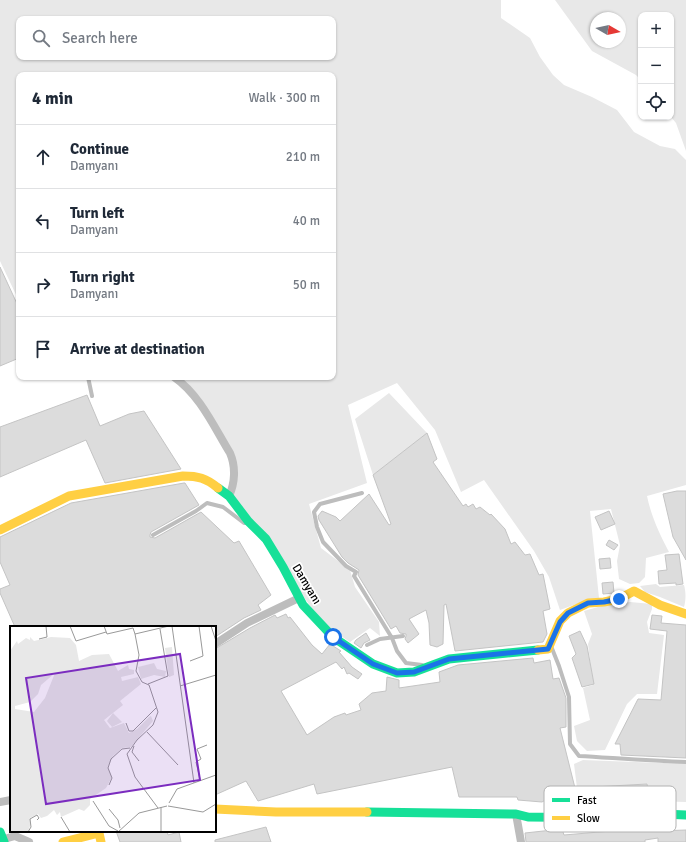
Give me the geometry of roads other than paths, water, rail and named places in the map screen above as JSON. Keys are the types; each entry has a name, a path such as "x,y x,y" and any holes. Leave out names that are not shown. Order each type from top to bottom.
{"street":[{"path":"178,380 198,399 234,462 234,471 229,496"},
{"name":"Damyanı","path":"0,530 69,496 183,476 196,476 209,481 229,496 248,521 266,539 303,605 333,637 373,664 397,673 414,672 449,659 548,649 550,645"},
{"path":"550,645 560,622 568,613 588,603 619,599 634,592 660,605 686,614"},
{"path":"216,643 248,623 299,598"},
{"path":"0,802 10,800"},
{"path":"216,809 276,812 479,812 516,814 528,818 544,818"},
{"path":"516,814 521,842"},
{"path":"676,815 686,815"},
{"path":"63,842 99,833 101,842"},
{"path":"3,838 15,836 29,842"}],"lane":[{"path":"89,380 92,396"},
{"path":"362,493 320,504 314,512 323,542 346,566 356,572 354,576 360,587 392,638 396,651 406,663 433,666"},
{"path":"153,535 196,511 207,503 223,506 244,524 248,521"},
{"path":"367,645 380,639 403,636"},
{"path":"550,645 560,666 568,697 570,744 578,756 686,762"}]}
